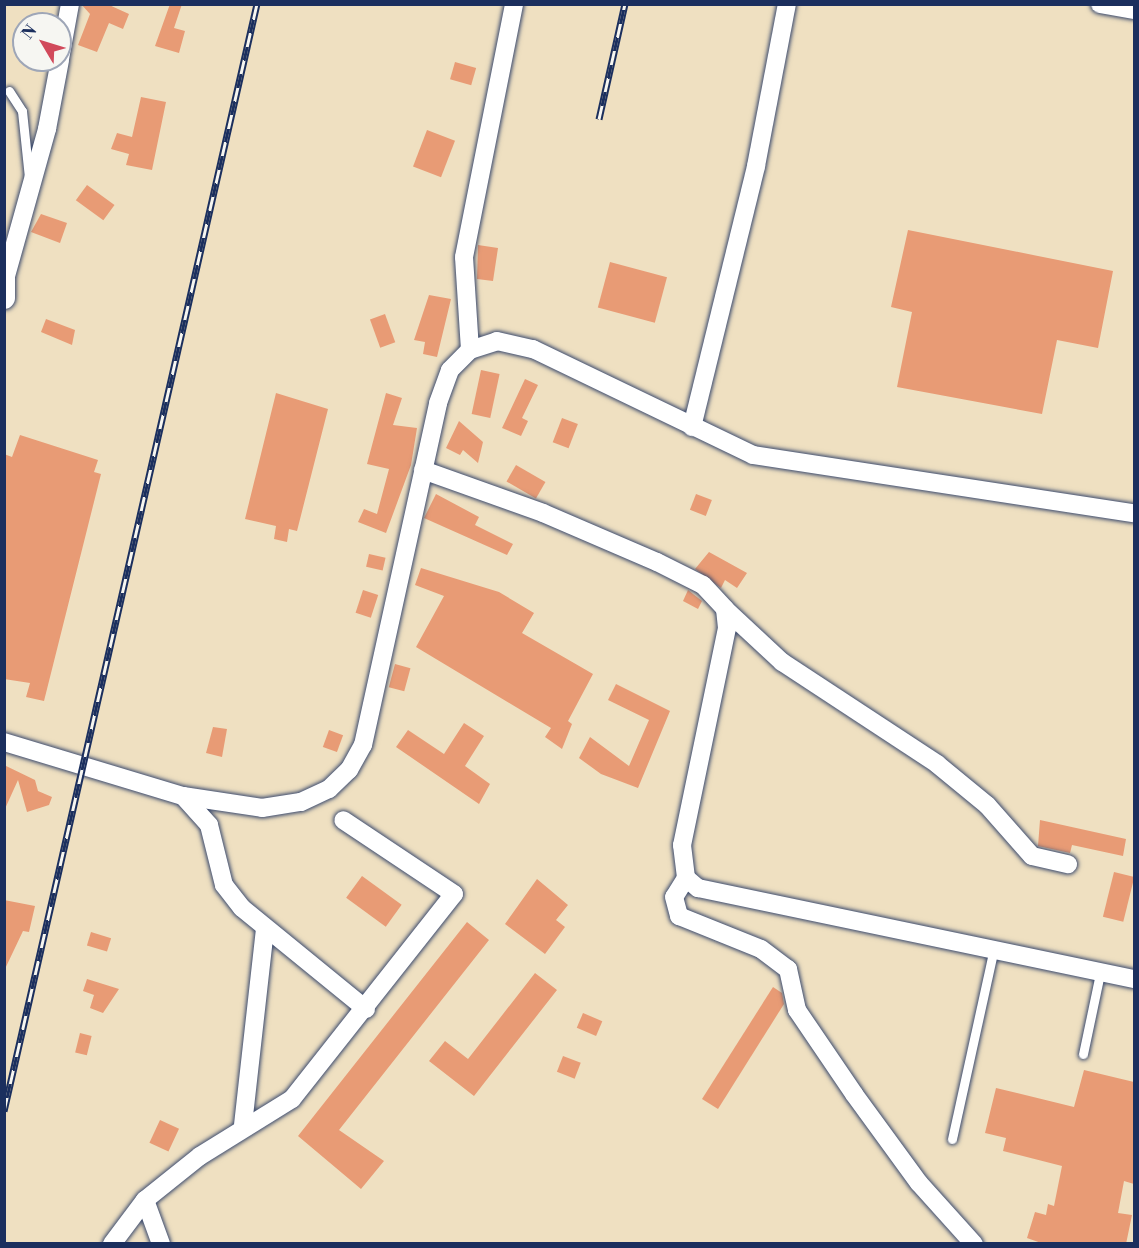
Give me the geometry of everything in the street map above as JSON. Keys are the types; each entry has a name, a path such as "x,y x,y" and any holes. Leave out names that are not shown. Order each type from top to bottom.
{"street":[{"path":"470,350 464,257 514,4"},
{"path":"692,428 756,166 786,4"},
{"path":"1100,4 1134,10"},
{"path":"5,283 9,239 31,189 57,72"},
{"path":"4,742 183,796 262,808 301,802 349,770 363,746 423,470 450,370 470,350 497,341 532,349 692,428 753,455 1134,513"},
{"path":"423,470 543,513 657,562 703,585 725,609 782,662 937,764 987,806 1032,856 1068,864"},
{"path":"725,609 727,627 682,845 686,878 674,897 679,916 761,949 788,969 797,1010 919,1184 974,1244"},
{"path":"183,796 209,825 224,885 265,928 366,1009"},
{"path":"112,1244 145,1200 243,1125 292,1099 366,1009 454,894 343,820"},
{"path":"686,878 718,894 994,948 1134,979"},
{"path":"243,1125 265,928"},
{"path":"145,1200 161,1244"}],"lane":[{"path":"9,91 22,111 31,189"},
{"path":"952,1139 994,948"},
{"path":"1083,1054 1100,973"}],"building":[{"path":"81,4 107,4 129,14 123,29 109,23 97,52 78,45 90,14"},
{"path":"170,4 182,4 174,28 185,31 179,53 155,46"},
{"path":"455,62 476,68 471,85 450,79"},
{"path":"141,97 166,102 152,170 126,165 129,154 111,149 117,133 132,137"},
{"path":"427,130 455,141 441,177 413,166"},
{"path":"87,185 115,205 103,220 76,200"},
{"path":"41,214 67,223 60,243 31,232"},
{"path":"908,230 1113,271 1098,348 1057,340 1042,414 897,387 912,312 891,307"},
{"path":"478,245 498,248 493,281 477,279"},
{"path":"610,262 667,277 655,323 598,307"},
{"path":"429,295 451,299 437,357 423,354 425,342 414,340"},
{"path":"385,314 395,342 380,348 370,319"},
{"path":"46,319 75,330 72,345 41,332"},
{"path":"481,370 500,374 490,418 472,414"},
{"path":"525,379 538,385 522,418 528,421 521,436 502,428"},
{"path":"276,393 328,409 297,531 289,529 287,542 274,539 276,526 245,519"},
{"path":"386,393 402,398 393,425 417,428 411,465 386,533 358,522 364,509 377,514 389,469 367,464"},
{"path":"562,418 578,424 569,448 553,442"},
{"path":"459,421 483,442 478,463 463,450 460,455 446,448"},
{"path":"20,435 98,460 94,472 101,474 44,701 26,697 30,683 4,679 4,454 12,457"},
{"path":"516,465 545,482 536,498 506,481"},
{"path":"436,494 479,517 475,525 513,544 507,555 424,518"},
{"path":"696,494 712,500 706,516 690,510"},
{"path":"709,552 747,573 737,588 725,580 721,588 695,569"},
{"path":"369,554 386,558 383,570 366,567"},
{"path":"421,568 499,592 534,613 522,633 593,674 568,721 572,724 562,749 545,737 551,728 416,647 444,596 415,585"},
{"path":"363,590 378,595 371,618 356,613"},
{"path":"688,590 702,601 698,609 683,601"},
{"path":"395,664 410,668 404,691 389,687"},
{"path":"616,684 670,711 638,788 601,774 579,758 590,737 629,766 649,720 608,700"},
{"path":"464,723 484,736 465,766 490,784 479,804 396,747 408,730 444,754"},
{"path":"213,727 227,729 222,757 206,753"},
{"path":"329,730 343,735 337,752 323,747"},
{"path":"4,765 35,780 38,791 52,797 49,805 27,812 18,780 4,811"},
{"path":"1040,820 1126,839 1123,856 1072,845 1070,853 1038,846"},
{"path":"1114,872 1134,877 1123,922 1103,917"},
{"path":"362,876 402,905 386,927 346,898"},
{"path":"537,879 568,905 556,920 565,927 545,954 505,924"},
{"path":"4,900 35,906 29,932 23,931 4,971"},
{"path":"467,922 489,940 339,1130 384,1161 361,1189 298,1136"},
{"path":"91,932 111,938 107,952 87,945"},
{"path":"535,973 557,990 474,1096 429,1061 445,1041 468,1059"},
{"path":"87,979 119,989 103,1013 90,1008 94,995 83,991"},
{"path":"773,987 782,993 784,1004 718,1109 702,1099"},
{"path":"583,1013 602,1021 596,1036 577,1028"},
{"path":"80,1033 92,1036 87,1055 75,1052"},
{"path":"563,1056 581,1063 575,1079 557,1072"},
{"path":"1084,1070 1134,1082 1134,1184 1124,1181 1118,1213 1132,1215 1126,1244 1044,1244 1027,1238 1035,1212 1046,1215 1048,1204 1054,1206 1062,1166 1003,1151 1006,1138 985,1133 996,1088 1074,1107"},
{"path":"160,1120 179,1129 168,1152 149,1143"}],"railway":[{"path":"4,1111 257,4"},
{"path":"599,119 625,4"}]}
